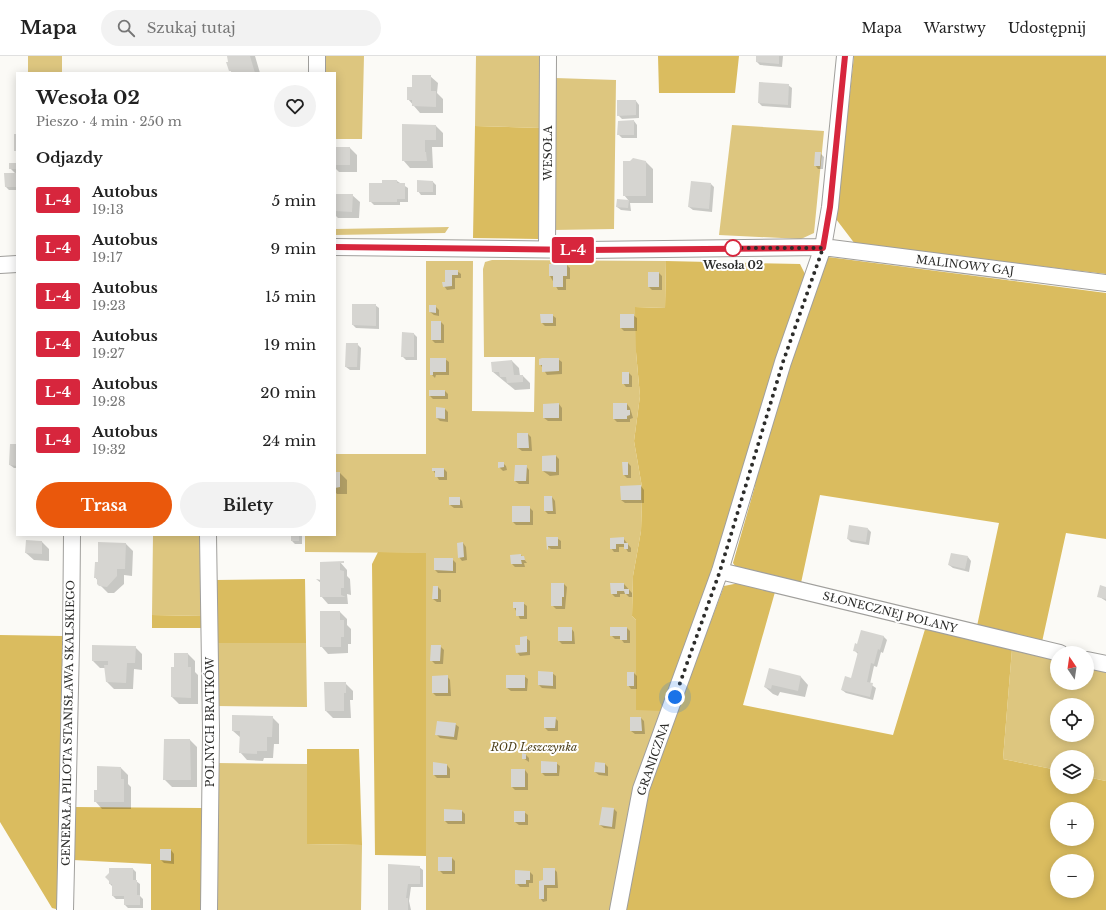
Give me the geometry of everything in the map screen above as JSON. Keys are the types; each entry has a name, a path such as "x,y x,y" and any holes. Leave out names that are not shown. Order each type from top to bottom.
{"street":[{"path":"316,72 317,56"},
{"name":"WESOŁA","path":"548,56 548,249"},
{"name":"GRANICZNA","path":"618,910 640,790 720,571 783,362 823,248 830,207 845,56"},
{"name":"MALINOWY GAJ","path":"336,247 548,249 823,248 1106,283"},
{"path":"0,265 16,264"},
{"name":"GENERAŁA PILOTA STANISŁAWA SKALSKIEGO","path":"64,910 71,644 72,536"},
{"name":"POLNYCH BRATKÓW","path":"208,536 211,731 209,910"},
{"name":"SŁONECZNEJ POLANY","path":"720,571 1050,651"},
{"path":"1094,661 1106,664"}],"green space":[{"path":"28,56 62,56 62,72 28,72"},
{"path":"323,56 364,56 362,139 336,139 336,72 322,72"},
{"path":"476,56 542,56 541,128 475,126"},
{"path":"555,78 616,80 614,229 553,230"},
{"path":"732,125 824,131 814,233 801,239 719,235"},
{"path":"449,227 445,233 336,235 336,229"},
{"name":"ROD Leszczynka","path":"492,260 666,261 665,308 636,307 636,352 640,396 634,441 642,487 642,500 641,531 633,576 632,616 636,620 662,711 613,910 426,910 426,553 305,552 305,536 336,536 336,454 426,454 426,261 473,261 472,411 534,412 535,357 484,357 483,269 485,262"},
{"path":"153,536 203,536 203,616 152,615"},
{"path":"216,643 306,643 307,707 216,706"},
{"path":"1012,649 1050,657 1050,690 1094,690 1094,667 1106,670 1106,781 1094,778 1094,750 1050,750 1050,769 1003,759"},
{"path":"216,763 307,764 307,844 362,845 361,910 214,910"}],"shaded area":[{"path":"658,56 739,56 735,93 659,93"},
{"path":"854,56 1106,56 1106,274 855,244 836,219"},
{"path":"475,126 541,128 538,239 473,238"},
{"path":"828,257 1106,293 1106,539 1066,533 1042,642 977,626 999,523 820,495 801,583 737,569 733,563 755,486 757,461"},
{"path":"666,261 800,264 805,274 733,516 662,711 636,710 636,620 632,616 633,576 641,531 642,500 642,487 634,441 640,396 636,352 635,307 665,308"},
{"path":"378,552 426,553 426,856 375,855 372,564"},
{"path":"305,579 306,643 216,643 216,580"},
{"path":"739,583 775,592 743,705 893,735 926,626 1012,649 1003,759 1050,769 1050,794 1094,794 1094,778 1106,781 1106,910 623,910 645,797 724,586"},
{"path":"152,615 203,616 202,628 152,628"},
{"path":"0,635 63,636 60,910 52,908 0,822"},
{"path":"307,749 359,749 362,845 307,844"},
{"path":"74,807 202,808 201,910 151,910 151,864 73,860"}],"building":[{"path":"227,56 250,56 255,72 232,72 229,71 226,62 228,62"},
{"path":"756,56 779,56 779,64 756,62"},
{"path":"412,75 431,75 431,91 436,91 436,107 412,106 412,100 407,100 407,87 412,87"},
{"path":"759,82 789,84 788,105 758,103"},
{"path":"617,100 636,100 636,115 617,116"},
{"path":"634,120 634,135 617,135 618,121"},
{"path":"402,124 436,125 436,140 425,140 427,161 402,161"},
{"path":"14,134 16,134 16,151 14,151"},
{"path":"336,147 350,147 350,165 336,165"},
{"path":"815,152 821,152 820,166 814,166"},
{"path":"633,158 646,161 646,196 623,196 623,161 630,161"},
{"path":"9,163 16,163 16,169 9,169"},
{"path":"4,173 16,173 16,187 5,187"},
{"path":"382,180 397,180 397,183 405,183 405,199 397,199 397,202 369,202 369,183 382,183"},
{"path":"417,180 433,181 433,192 417,192"},
{"path":"691,181 711,183 709,209 688,207"},
{"path":"336,194 353,194 352,212 336,211"},
{"path":"617,199 629,200 628,208 616,207"},
{"path":"549,264 567,264 567,276 563,276 563,287 553,287 553,276 549,276"},
{"path":"445,270 458,270 458,275 452,275 452,286 443,287 442,282 445,282"},
{"path":"648,272 659,272 659,287 648,287"},
{"path":"352,304 376,304 376,326 352,325"},
{"path":"429,305 436,305 436,313 429,312"},
{"path":"540,314 553,314 553,323 541,323"},
{"path":"620,314 634,314 634,328 620,328"},
{"path":"431,321 441,321 441,340 431,340"},
{"path":"402,332 414,333 414,357 401,357"},
{"path":"346,343 358,343 357,367 345,367"},
{"path":"430,358 446,358 446,372 433,372 433,375 430,375"},
{"path":"559,358 559,371 542,372 542,365 539,365 539,359"},
{"path":"512,360 514,375 523,375 523,382 507,383 506,377 500,377 499,372 492,372 491,362"},
{"path":"622,372 629,372 629,384 622,384"},
{"path":"429,390 445,390 445,396 429,396"},
{"path":"559,403 559,418 543,418 543,404"},
{"path":"613,403 627,403 627,410 630,410 630,415 627,416 627,419 613,419"},
{"path":"436,407 445,408 445,419 436,418"},
{"path":"517,433 528,433 529,448 517,448"},
{"path":"10,444 16,444 16,466 9,465"},
{"path":"556,455 556,472 542,471 542,456"},
{"path":"498,462 504,462 504,467 498,468"},
{"path":"622,462 628,462 628,475 623,475"},
{"path":"515,465 527,465 526,481 514,481"},
{"path":"432,468 444,468 444,477 435,477 435,471 432,471"},
{"path":"336,472 340,472 340,487 336,488"},
{"path":"641,485 641,500 621,500 620,486"},
{"path":"544,496 552,496 553,511 544,511"},
{"path":"449,497 460,497 460,505 449,505"},
{"path":"512,506 530,506 530,522 512,522"},
{"path":"849,525 868,528 866,542 847,539"},
{"path":"291,536 299,536 299,541 291,541"},
{"path":"546,537 558,537 558,546 548,546 547,550"},
{"path":"624,537 624,543 628,543 628,549 624,549 624,544 616,544 616,549 610,549 610,538"},
{"path":"26,540 42,541 42,554 25,553"},
{"path":"98,542 126,543 125,569 117,569 117,576 107,587 99,586 97,584 97,578 94,578 95,562 98,562"},
{"path":"463,542 464,557 458,558 457,543"},
{"path":"951,553 968,556 965,569 948,565"},
{"path":"521,554 521,556 524,556 525,560 521,560 522,564 511,564 510,555"},
{"path":"434,558 453,558 453,571 434,570"},
{"path":"344,561 344,563 340,563 340,570 344,571 344,588 341,588 341,595 346,597 320,597 320,562"},
{"path":"551,583 564,583 564,597 562,597 562,606 551,606"},
{"path":"610,583 624,583 624,589 629,589 629,594 625,594 624,591 617,591 617,594 611,594"},
{"path":"1100,585 1106,587 1106,599 1097,597"},
{"path":"433,586 438,586 438,599 432,599"},
{"path":"513,602 524,602 524,616 516,616 516,608 513,608"},
{"path":"320,611 340,611 340,620 344,620 344,637 341,637 341,647 320,647"},
{"path":"558,627 572,627 572,641 558,641"},
{"path":"610,627 627,627 627,640 620,640 620,636 610,636"},
{"path":"861,630 884,636 880,650 878,649 874,664 871,663 867,682 873,683 870,697 841,690 845,676 851,678 858,652 853,651 855,643 857,644"},
{"path":"527,636 527,652 516,653 515,645 520,645 520,637"},
{"path":"92,645 136,646 135,663 127,663 126,683 106,682 104,665 108,665 108,661 92,661"},
{"path":"431,645 441,645 440,661 430,661"},
{"path":"174,653 188,653 188,667 191,667 191,698 171,697 171,667 174,667"},
{"path":"769,668 801,676 798,691 772,685 771,689 764,687"},
{"path":"538,671 553,672 553,686 538,685"},
{"path":"627,672 634,672 634,686 627,686"},
{"path":"448,675 448,693 432,693 432,676"},
{"path":"506,675 525,675 525,688 506,688"},
{"path":"324,682 346,682 346,693 344,693 344,711 325,711"},
{"path":"232,715 273,716 272,737 267,737 267,751 257,751 257,754 239,753 240,731 232,731"},
{"path":"544,717 556,717 555,728 544,728"},
{"path":"630,717 641,717 642,731 630,731"},
{"path":"437,721 456,723 454,737 435,735"},
{"path":"164,739 190,739 191,780 163,780"},
{"path":"522,753 526,754 526,759 522,759"},
{"path":"541,761 557,762 557,773 541,773"},
{"path":"433,762 447,764 447,775 433,775"},
{"path":"595,762 605,763 605,773 594,772"},
{"path":"97,766 121,767 121,779 124,779 124,802 94,802 94,790 97,790"},
{"path":"511,769 525,769 525,787 511,787"},
{"path":"602,807 614,808 612,827 599,825"},
{"path":"444,809 462,810 462,821 444,821"},
{"path":"514,811 525,811 525,822 514,822"},
{"path":"160,849 171,849 171,861 160,860"},
{"path":"438,857 452,857 452,871 438,871"},
{"path":"388,864 420,866 420,884 408,884 406,898 408,898 408,910 388,910"},
{"path":"109,868 133,868 133,880 137,880 137,895 140,895 140,905 124,905 124,896 112,896 112,884 109,884 109,881 105,877 109,873"},
{"path":"543,868 555,868 555,885 544,885 544,899 539,899 539,881 543,880"},
{"path":"515,870 530,871 530,880 526,880 526,884 515,884"}],"bus line":[{"name":"L-4","path":"336,247 585,250 778,247 823,248 830,207 845,56"}],"place":[{"name":"Wesoła 02","path":"733,248"}],"route":[{"path":"675,697 720,571 783,362 823,248 778,247 729,248 733,248"}]}
